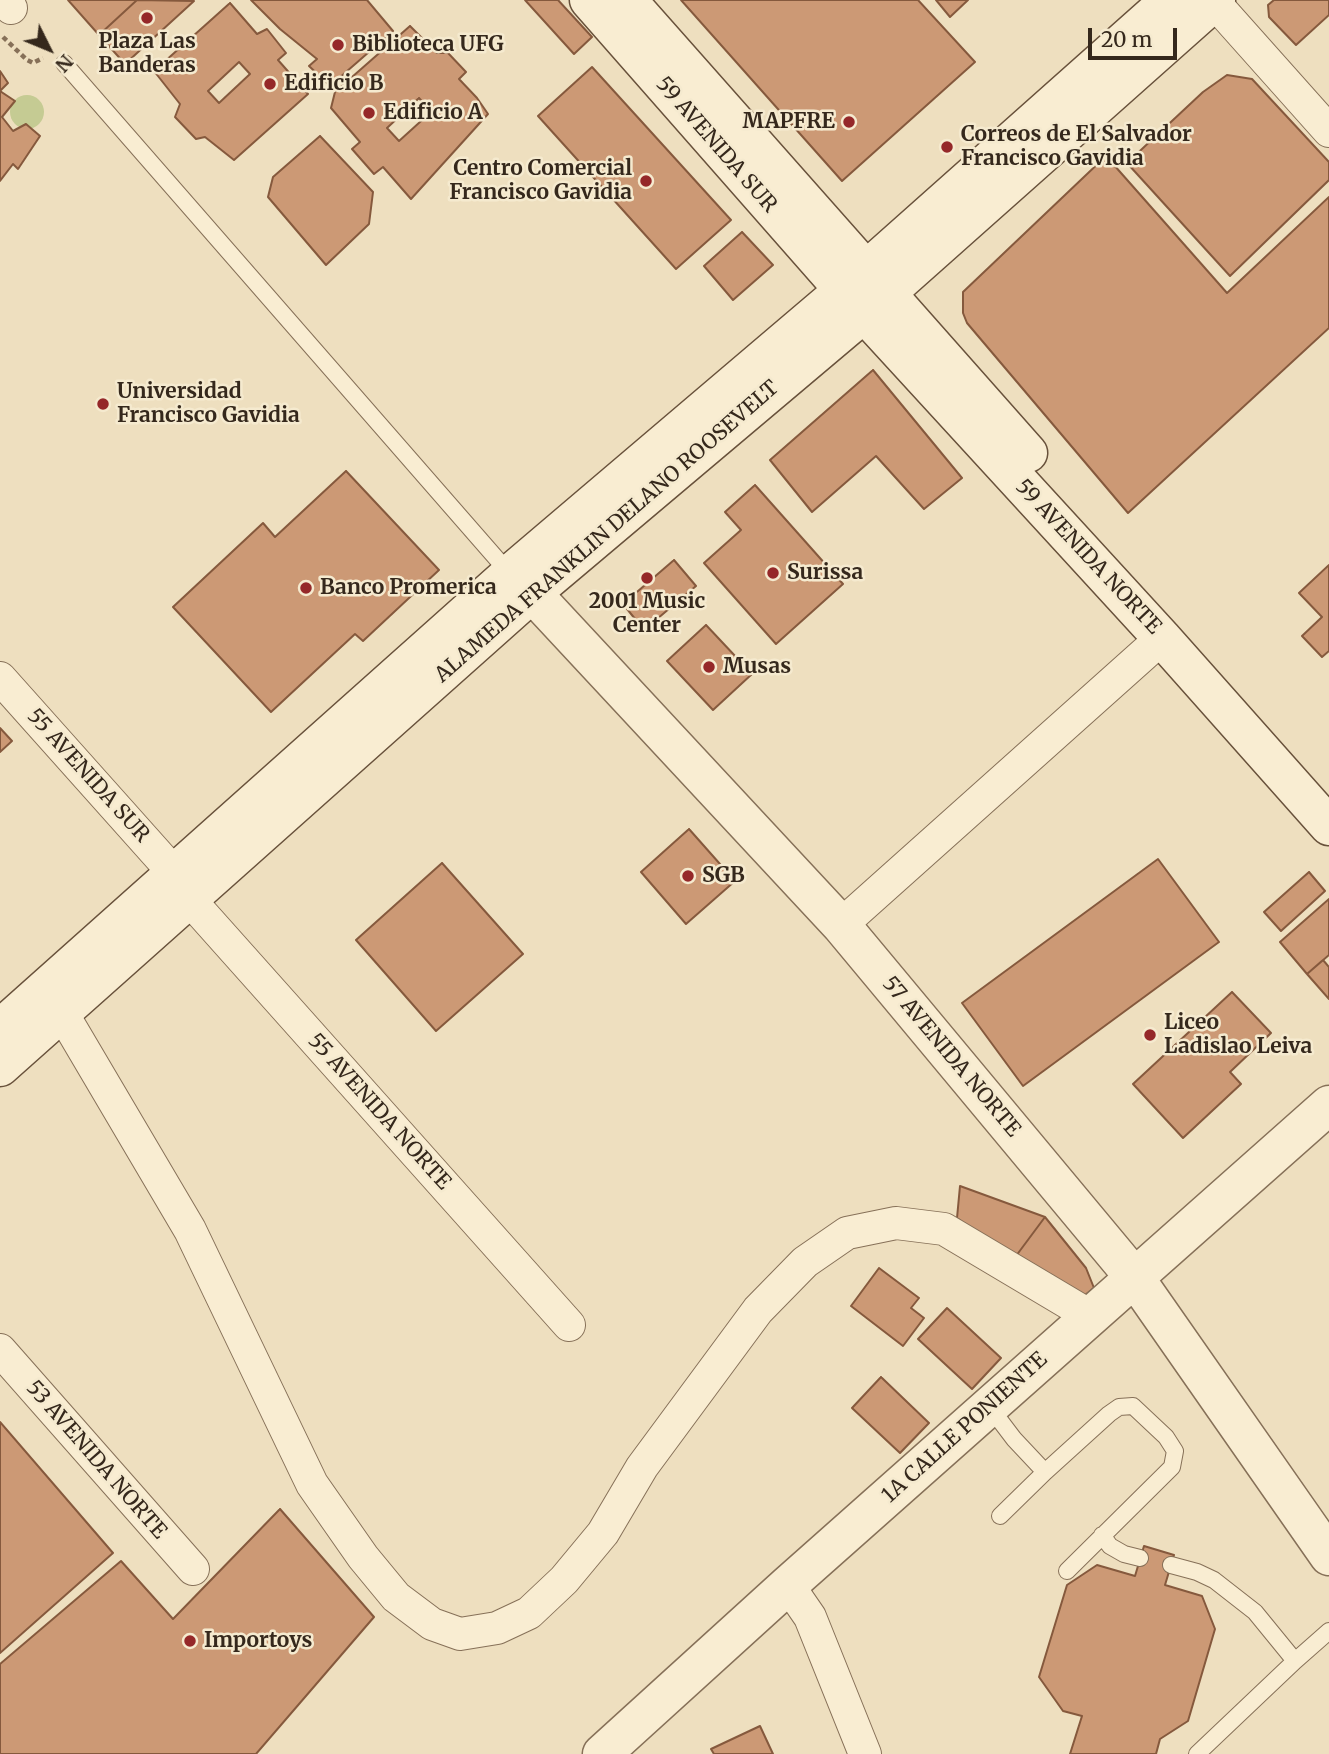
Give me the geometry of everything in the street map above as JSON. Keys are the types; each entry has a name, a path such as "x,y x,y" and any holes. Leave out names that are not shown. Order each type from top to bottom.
{"main road":[{"name":"59 AVENIDA SUR","path":"589,0 865,292"},
{"name":"ALAMEDA FRANKLIN DELANO ROOSEVELT","path":"865,292 1170,0"},
{"name":"ALAMEDA FRANKLIN DELANO ROOSEVELT","path":"0,1029 182,887 521,583 1215,1"},
{"name":"59 AVENIDA SUR","path":"639,4 865,292"},
{"name":"59 AVENIDA NORTE","path":"865,292 1162,638 1329,826"},
{"name":"59 AVENIDA NORTE","path":"865,292 1329,792"},
{"name":"57 AVENIDA NORTE","path":"521,583 841,925 1135,1278 1329,1556"},
{"name":"ALAMEDA FRANKLIN DELANO ROOSEVELT","path":"0,1067 62,1013 182,887"},
{"name":"1A CALLE PONIENTE","path":"602,1754 788,1585 1329,1105"}],"street":[{"path":"1215,1 1329,131"},
{"path":"841,925 1162,638"},
{"name":"55 AVENIDA SUR","path":"0,678 182,887"},
{"name":"55 AVENIDA NORTE","path":"182,887 569,1325"},
{"path":"62,1013 190,1230 312,1483 363,1557 396,1597 432,1624 460,1634 497,1628 529,1612 565,1580 603,1533 642,1467 758,1310 805,1262 848,1233 896,1223 944,1229 1092,1317"},
{"name":"53 AVENIDA NORTE","path":"0,1350 192,1569"},
{"path":"788,1585 810,1617 866,1754"}],"lane":[{"path":"64,63 521,583"},
{"path":"989,1406 1014,1439 1045,1472"},
{"path":"1000,1516 1109,1414 1119,1408 1133,1406 1166,1437 1175,1451 1172,1467 1067,1571"},
{"path":"1102,1535 1110,1546 1124,1554 1140,1558"},
{"path":"1171,1565 1214,1580 1255,1612 1295,1661"},
{"path":"1197,1754 1329,1631"}],"path":[{"path":"5,14 33,63 54,54 64,63"}],"green space":[{"path":"27,95 39,100 44,112 39,124 27,129 15,124 10,112 15,100"}],"building":[{"path":"68,0 137,0 99,35"},
{"name":"Plaza Las Banderas","path":"137,0 194,1 125,64 99,35"},
{"name":"Biblioteca UFG","path":"251,0 367,0 393,31 330,86 309,66 317,59 280,29"},
{"path":"525,0 558,0 592,37 574,54"},
{"name":"MAPFRE","path":"681,0 918,0 975,62 842,181"},
{"path":"936,0 968,0 950,17"},
{"path":"1274,0 1329,0 1329,15 1296,45 1269,17 1268,5"},
{"name":"Edificio B","path":"230,3 257,34 267,29 286,53 278,60 308,94 234,160 205,137 196,139 175,117 180,104 154,71","holes":["239,62 250,74 219,103 208,91"]},
{"name":"Edificio A","path":"410,26 437,53 448,53 466,72 459,79 488,114 411,199 383,167 374,174 352,149 360,142 331,108 335,92","holes":["419,98 431,112 399,141 387,128"]},
{"name":"Centro Comercial Francisco Gavidia","path":"592,67 731,220 676,269 538,116"},
{"path":"0,71 8,83 0,91"},
{"path":"1227,75 1252,79 1329,162 1329,180 1230,276 1127,163 1203,92"},
{"path":"0,91 15,101 2,117 13,131 26,124 40,136 18,169 13,164 0,181"},
{"path":"320,136 373,192 369,224 326,265 268,197 273,177"},
{"path":"1106,156 1227,293 1329,197 1329,328 1128,513 967,323 963,313 963,292"},
{"path":"742,232 773,265 733,300 704,266"},
{"path":"873,370 962,478 924,509 876,456 812,512 770,460"},
{"name":"Banco Promerica","path":"346,471 439,570 363,641 355,634 271,712 173,607 263,523 275,537"},
{"name":"Surissa","path":"755,485 843,584 776,644 704,563 741,530 725,512"},
{"path":"674,560 696,586 644,630 623,604"},
{"path":"1329,565 1329,651 1322,657 1302,636 1322,617 1299,593"},
{"name":"Musas","path":"706,625 752,674 713,710 667,661"},
{"path":"0,728 12,741 0,752"},
{"name":"SGB","path":"689,829 735,881 686,924 641,872"},
{"path":"1158,859 1219,942 1023,1086 962,1003"},
{"path":"442,863 523,954 436,1031 356,940"},
{"path":"1309,872 1325,891 1281,931 1264,912"},
{"path":"1329,899 1329,955 1307,974 1280,942"},
{"path":"1323,960 1329,967 1329,999 1307,974"},
{"path":"1232,992 1271,1033 1230,1072 1241,1084 1183,1138 1133,1084"},
{"path":"960,1186 1045,1217 1013,1260 957,1218"},
{"path":"1045,1217 1086,1268 1094,1288 1084,1296 1013,1260"},
{"path":"879,1268 919,1298 911,1308 924,1318 903,1346 851,1306"},
{"path":"947,1308 1001,1358 972,1389 918,1339"},
{"path":"881,1377 929,1423 900,1453 852,1408"},
{"path":"0,1422 113,1553 0,1653"},
{"name":"Importoys","path":"280,1509 374,1617 256,1754 0,1754 0,1664 121,1561 173,1619"},
{"path":"1144,1546 1174,1555 1165,1585 1202,1596 1215,1629 1188,1721 1160,1739 1156,1754 1070,1754 1082,1716 1063,1711 1039,1677 1067,1585 1097,1565 1135,1576"},
{"path":"760,1726 773,1754 714,1754 711,1749"}],"place":[{"name":"Plaza Las Banderas","path":"147,18"},
{"name":"Biblioteca UFG","path":"338,45"},
{"name":"Edificio B","path":"270,84"},
{"name":"Edificio A","path":"369,113"},
{"name":"MAPFRE","path":"849,122"},
{"name":"Correos de El Salvador Francisco Gavidia","path":"947,147"},
{"name":"Centro Comercial Francisco Gavidia","path":"646,181"},
{"name":"Universidad Francisco Gavidia","path":"103,404"},
{"name":"Surissa","path":"773,573"},
{"name":"2001 Music Center","path":"647,578"},
{"name":"Banco Promerica","path":"306,588"},
{"name":"Musas","path":"709,667"},
{"name":"SGB","path":"688,876"},
{"name":"Liceo Ladislao Leiva","path":"1150,1035"},
{"name":"Importoys","path":"190,1641"}]}
